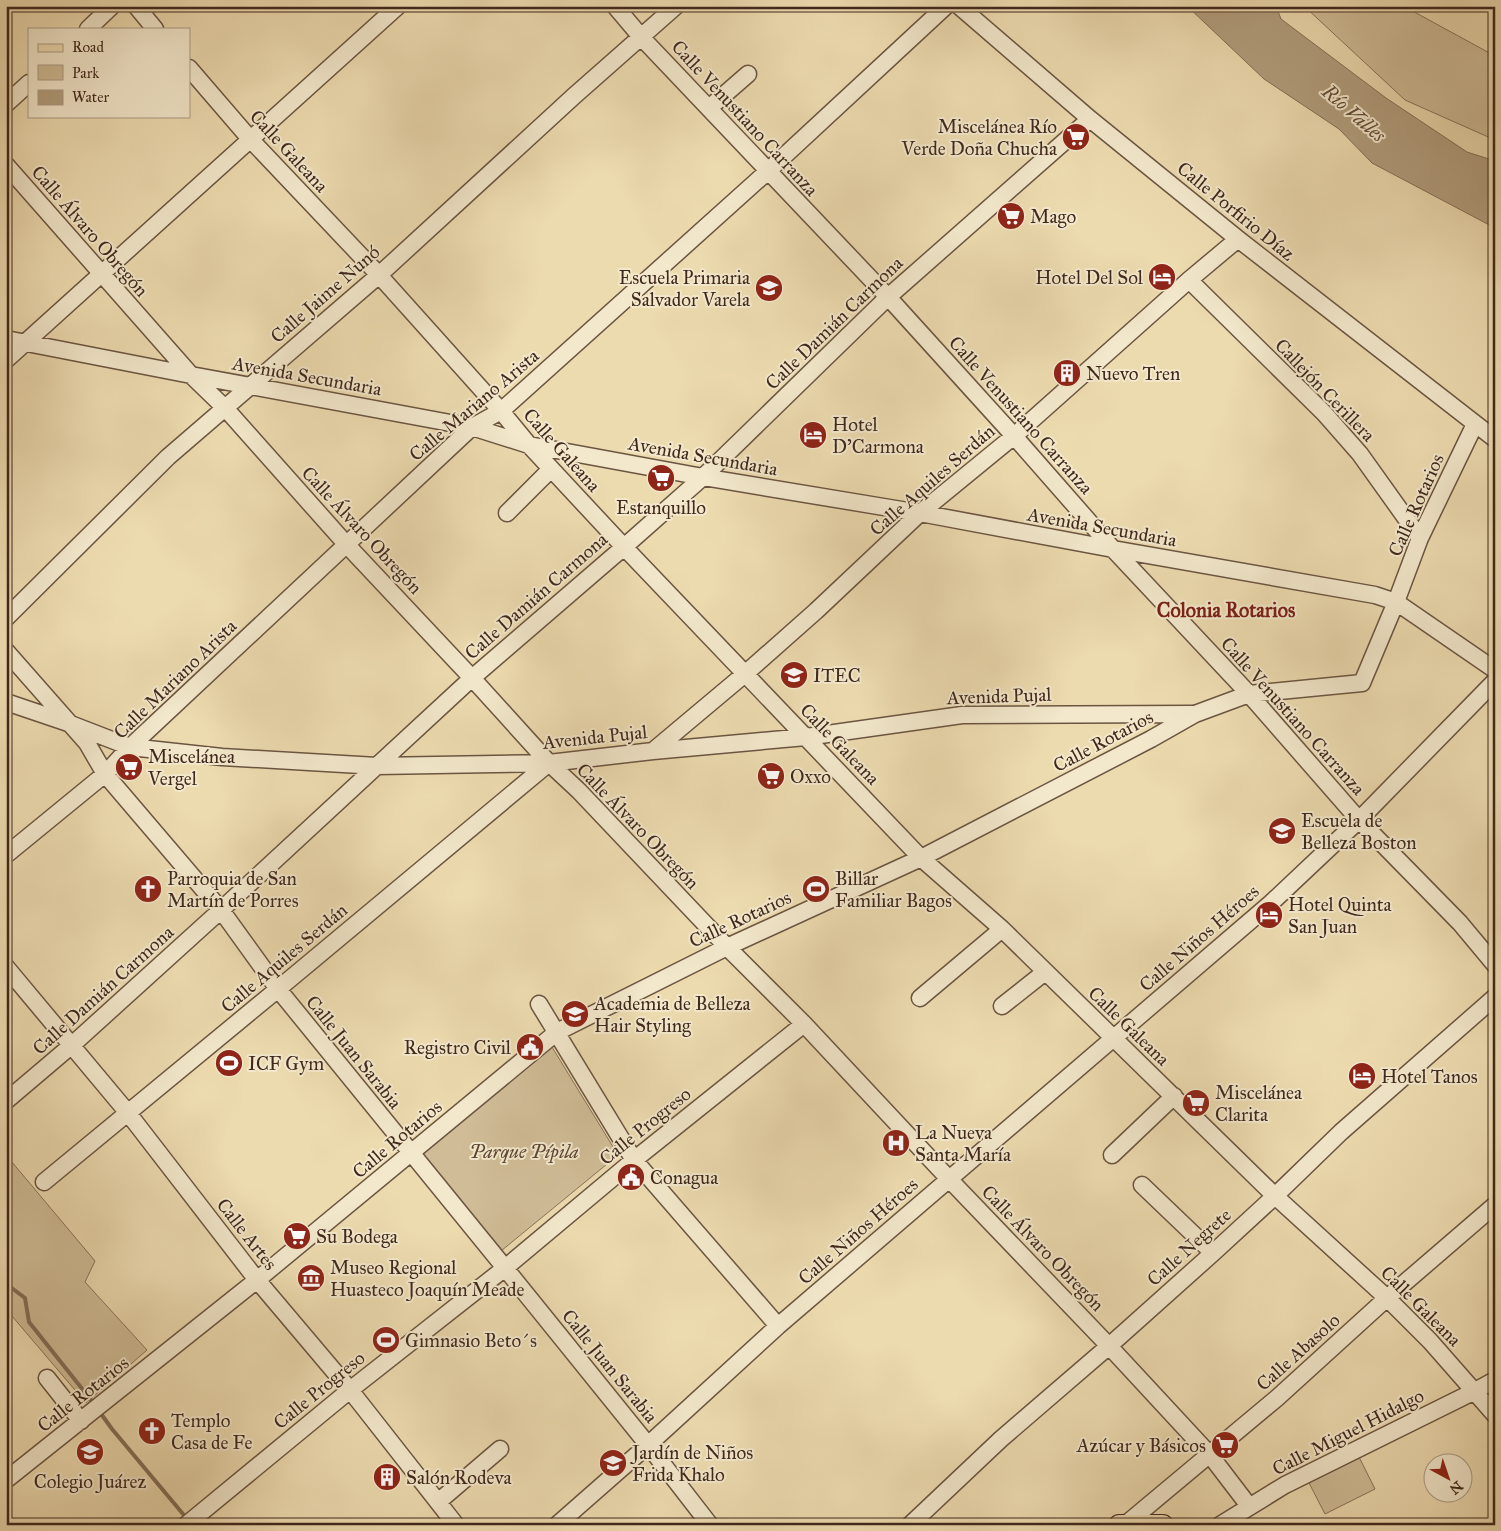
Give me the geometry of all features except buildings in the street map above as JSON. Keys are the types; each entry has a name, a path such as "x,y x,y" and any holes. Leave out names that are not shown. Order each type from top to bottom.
{"main road":[{"path":"1123,1524 1162,1525"}],"street":[{"path":"89,28 112,6"},
{"path":"136,6 154,28"},
{"name":"Calle Venustiano Carranza","path":"615,6 642,38 888,298 1014,436 1113,549 1249,694 1359,820 1460,923 1495,965"},
{"name":"Calle Jaime Nunó","path":"6,618 168,457 226,409 250,385 378,276 574,96 676,6"},
{"name":"Calle Mariano Arista","path":"6,855 105,774 130,747 472,427 500,411 768,172 946,6"},
{"name":"Calle Porfirio Díaz","path":"959,6 1090,119 1238,239 1495,439"},
{"path":"6,360 251,140 394,8"},
{"name":"Calle Galeana","path":"190,69 251,140 378,276 624,548 746,673 921,858 1002,929 1275,1196 1387,1298 1430,1341 1495,1415"},
{"path":"709,108 748,74"},
{"path":"6,104 28,84"},
{"name":"Calle Damián Carmona","path":"6,1101 72,1045 221,910 472,678 624,548 703,477 888,298 1090,119"},
{"name":"Calle Álvaro Obregón","path":"6,165 191,376 226,409 346,544 549,763 804,1024 1109,1346 1210,1455 1249,1506"},
{"name":"Calle Aquiles Serdán","path":"653,751 816,611 920,513 1014,436 1189,280 1238,239"},
{"name":"Callejón Cerillera","path":"1189,280 1336,426 1360,454 1420,538"},
{"name":"Avenida Secundaria","path":"6,339 191,376 250,385 472,427 529,445 1375,595 1396,602 1495,670"},
{"name":"Calle Rotarios","path":"6,1480 257,1280 556,1032 727,947 921,858 1151,739 1195,714 1249,694 1362,683 1420,538 1475,424"},
{"path":"507,513 551,469"},
{"name":"Calle Juan Sarabia","path":"6,651 87,743 105,774 221,910 278,989 505,1268 710,1525"},
{"name":"Calle Niños Héroes","path":"557,1525 648,1446 778,1326 1271,903 1359,820 1495,681"},
{"name":"Avenida Pujal","path":"6,702 130,747 222,756 377,766 549,763 806,737 962,715 1195,714"},
{"name":"Calle Aquiles Serdán","path":"44,1182 549,763"},
{"path":"920,998 1002,929"},
{"name":"Calle Artes","path":"6,967 128,1114 257,1280 350,1390 456,1525"},
{"path":"1002,1006 1045,972"},
{"name":"Calle Negrete","path":"910,1525 1001,1439 1213,1253 1341,1132 1495,997"},
{"path":"539,1004 634,1160 778,1326"},
{"name":"Calle Progreso","path":"186,1525 350,1390 505,1268 634,1160 804,1024"},
{"path":"1112,1155 1174,1096"},
{"path":"1142,1185 1213,1253"},
{"name":"Calle Abasolo","path":"1123,1524 1210,1455 1277,1398 1387,1298 1495,1205"},
{"path":"48,1378 85,1418"},
{"name":"Calle Miguel Hidalgo","path":"1220,1525 1285,1485 1495,1380"},
{"path":"438,1502 500,1449"}],"green space":[{"path":"1304,6 1407,6 1407,8 1495,56 1495,140 1405,100"},
{"name":"Parque Pípila","path":"552,1047 618,1155 501,1251 422,1155"},
{"path":"6,1155 95,1261 85,1282 147,1350 86,1403 6,1309"},
{"path":"1358,1455 1375,1489 1325,1514 1308,1481"}],"water":[{"name":"Río Valles","path":"1187,6 1276,6 1281,19 1386,98 1467,152 1495,161 1495,228 1372,163 1339,129 1264,79"}],"waterway":[{"path":"6,1288 9,1286 25,1298 29,1322 95,1405"},
{"path":"99,1411 183,1514"}],"place":[{"name":"Miscelánea Río Verde Doña Chucha","path":"1076,137"},
{"name":"Mago","path":"1011,216"},
{"name":"Hotel Del Sol","path":"1162,277"},
{"name":"Escuela Primaria Salvador Varela","path":"769,288"},
{"name":"Nuevo Tren","path":"1067,373"},
{"name":"Hotel D'Carmona","path":"813,435"},
{"name":"Estanquillo","path":"661,478"},
{"name":"ITEC","path":"794,675"},
{"name":"Miscelánea Vergel","path":"129,767"},
{"name":"Oxxo","path":"771,776"},
{"name":"Escuela de Belleza Boston","path":"1282,831"},
{"name":"Parroquia de San Martín de Porres","path":"148,889"},
{"name":"Billar Familiar Bagos","path":"816,889"},
{"name":"Hotel Quinta San Juan","path":"1269,915"},
{"name":"Academia de Belleza Hair Styling","path":"575,1014"},
{"name":"Registro Civil","path":"530,1047"},
{"name":"ICF Gym","path":"229,1063"},
{"name":"Hotel Tanos","path":"1362,1076"},
{"name":"Miscelánea Clarita","path":"1196,1103"},
{"name":"La Nueva Santa María","path":"896,1143"},
{"name":"Conagua","path":"631,1177"},
{"name":"Su Bodega","path":"297,1236"},
{"name":"Museo Regional Huasteco Joaquín Meade","path":"311,1278"},
{"name":"Gimnasio Beto´s","path":"386,1340"},
{"name":"Templo Casa de Fe","path":"152,1431"},
{"name":"Azúcar y Básicos","path":"1225,1445"},
{"name":"Colegio Juárez","path":"90,1452"},
{"name":"Jardín de Niños Frida Khalo","path":"613,1463"},
{"name":"Salón Rodeva","path":"387,1477"}],"district":[{"name":"Colonia Rotarios","path":"1226,610"}]}
